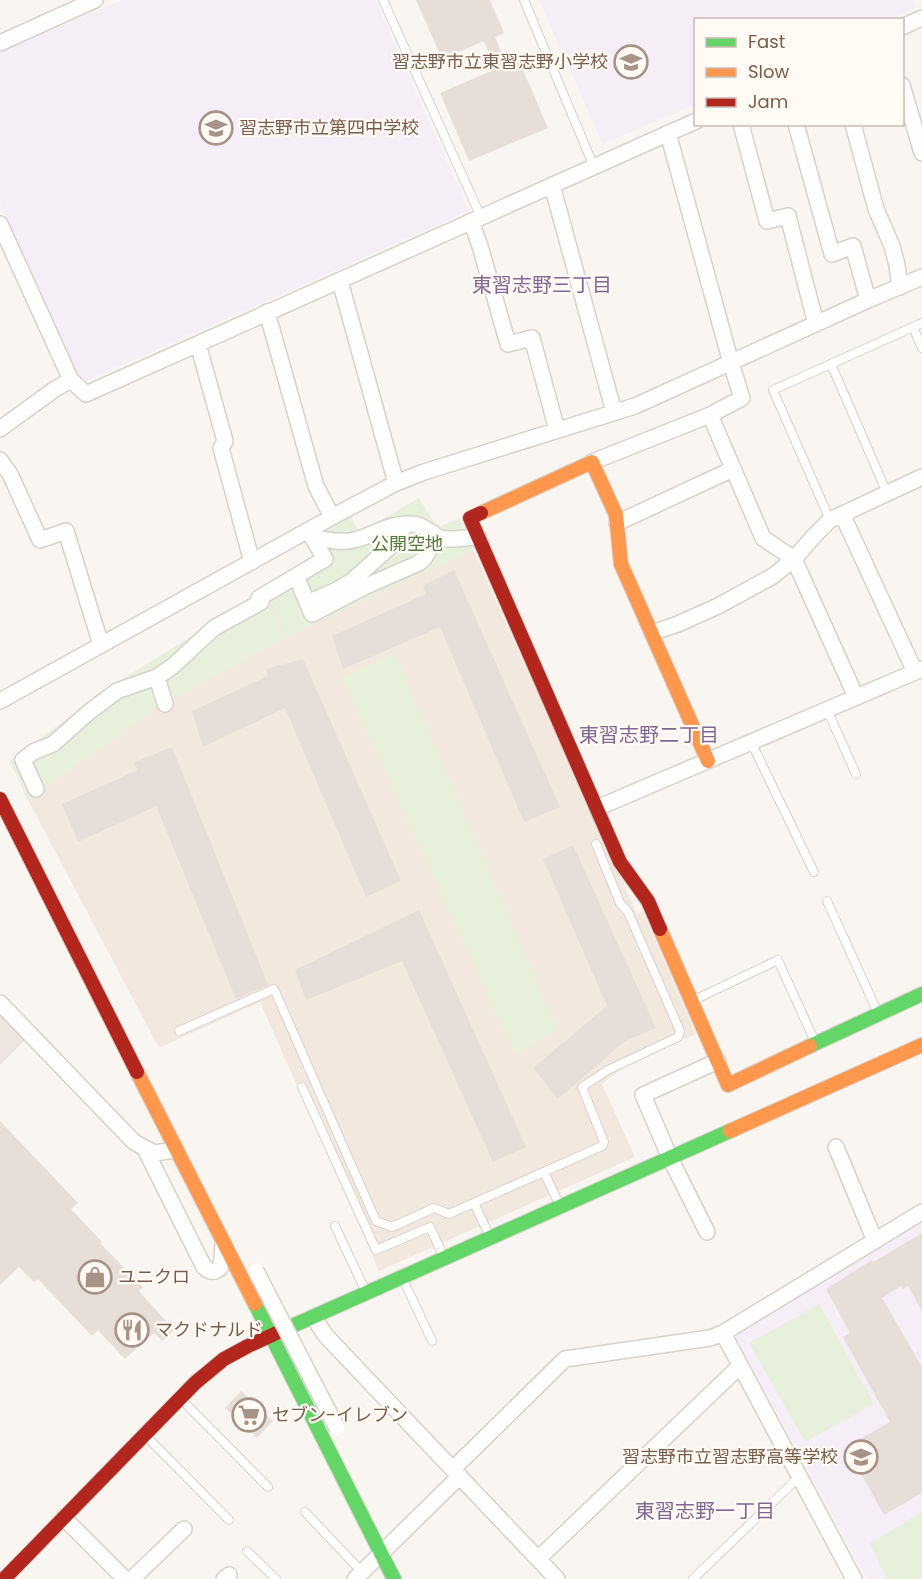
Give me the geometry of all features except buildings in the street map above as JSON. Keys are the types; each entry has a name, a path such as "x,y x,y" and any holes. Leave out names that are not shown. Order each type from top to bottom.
{"street":[{"path":"0,43 94,0"},
{"path":"904,27 922,18"},
{"path":"904,89 922,153"},
{"path":"0,224 71,380 86,394 694,122"},
{"path":"742,126 767,221 788,216 816,324"},
{"path":"797,126 832,254 853,246 868,300"},
{"path":"854,126 876,209 892,246 900,287"},
{"path":"668,133 742,398 710,415 592,462 470,518 620,862 648,901 728,1085 922,994"},
{"path":"552,185 614,412"},
{"path":"476,219 480,246 508,344 532,338 557,430"},
{"path":"0,701 396,483 424,472 635,406 922,277"},
{"path":"340,281 396,483"},
{"path":"267,312 316,486 332,517"},
{"path":"198,344 225,441 221,448 252,562"},
{"path":"0,429 71,380"},
{"path":"710,415 763,538 794,559 856,697"},
{"path":"0,460 10,474 40,540 66,531 101,645"},
{"path":"592,462 616,515 621,564 708,760"},
{"path":"617,523 734,469"},
{"path":"652,633 718,606 774,576 836,517 922,477"},
{"path":"597,808 919,670 836,517"},
{"path":"36,789 23,760 33,752 53,744 117,691 157,677 173,666 214,628 261,602 259,598 325,559 312,537 331,541 354,540 386,527 406,524 418,525 442,538 478,537"},
{"path":"307,603 352,581 393,544 406,524"},
{"path":"296,576 312,614 364,587 419,563 430,549 432,532"},
{"path":"157,677 163,696"},
{"path":"0,799 394,1579"},
{"path":"0,1003 134,1142 154,1153 176,1150"},
{"path":"13,1576 63,1518 180,1398 210,1369 224,1359 270,1336 922,1045"},
{"path":"707,1232 670,1158 643,1095 718,1061"},
{"path":"836,1147 875,1241"},
{"path":"145,1149 204,1267 209,1271 214,1272 220,1268 223,1243"},
{"path":"358,1576 565,1359 710,1338 723,1333 922,1212"},
{"path":"256,1271 337,1428"},
{"path":"314,1317 326,1336 557,1579"},
{"path":"723,1333 854,1579"},
{"path":"538,1559 740,1366"},
{"path":"63,1518 125,1579"},
{"path":"132,1579 184,1529"}],"lane":[{"path":"383,0 476,219"},
{"path":"524,0 594,167"},
{"path":"836,517 773,390 922,323"},
{"path":"913,327 922,348"},
{"path":"831,364 887,493"},
{"path":"827,710 856,774"},
{"path":"751,742 814,872"},
{"path":"179,1031 274,989 376,1221 392,1227 434,1208 449,1215 602,1146 604,1142 582,1087 608,1070 678,1037 680,1031 628,912 620,903 596,844"},
{"path":"827,901 879,1014"},
{"path":"692,1001 778,960 816,1044"},
{"path":"302,1087 376,1250 430,1227 444,1259"},
{"path":"544,1172 560,1207"},
{"path":"474,1203 490,1239"},
{"path":"335,1226 367,1294"},
{"path":"403,1278 432,1341"},
{"path":"180,1398 268,1487"},
{"path":"145,1435 229,1520"},
{"path":"693,1579 800,1476"},
{"path":"304,1512 358,1576"},
{"path":"247,1551 276,1579"}],"shaded area":[{"name":"習志野市立第四中学校","path":"122,0 375,0 469,211 86,381 77,373 0,204 0,52"},
{"name":"習志野市立東習志野小学校","path":"539,0 912,0 916,8 891,18 694,18 694,104 603,144"},
{"path":"419,498 437,528 459,518 637,914 643,912 696,1034 622,1068 602,1084 635,1157 379,1271 260,1002 159,1048 28,800 10,761 110,687 239,607 251,597 318,558 349,513 360,533"},
{"path":"0,1014 25,1040 0,1065"},
{"name":"習志野市立習志野高等学校","path":"922,1221 922,1579 867,1579 735,1335"}],"green space":[{"name":"公開空地","path":"419,498 437,528 459,518 473,550 286,637 269,599 336,563 317,532 349,513 360,533"},
{"path":"315,532 333,562 266,599 284,638 152,710 28,800 10,761 110,687 239,607 251,597 318,558"},
{"path":"395,654 557,1029 515,1055 342,677"},
{"path":"819,1304 874,1404 805,1442 749,1343"},
{"path":"922,1512 922,1579 886,1579 870,1543"}],"traffic: fast":[{"path":"810,1046 922,994"},
{"path":"281,1331 730,1131"},
{"path":"255,1304 394,1579"}],"traffic: slow":[{"path":"481,513 592,462 616,515 621,564 708,761"},
{"path":"660,929 728,1085 810,1046"},
{"path":"730,1131 922,1045"},
{"path":"137,1072 255,1304"}],"traffic: jam":[{"path":"481,513 470,518 620,862 648,901 660,929"},
{"path":"0,799 137,1072"},
{"path":"4,1579 195,1383 224,1359 281,1331"}],"place":[{"name":"習志野市立東習志野小学校","path":"631,62"},
{"name":"習志野市立第四中学校","path":"216,128"},
{"name":"ユニクロ","path":"95,1277"},
{"name":"マクドナルド","path":"132,1330"},
{"name":"セブン-イレブン","path":"249,1415"},
{"name":"習志野市立習志野高等学校","path":"861,1457"}],"district":[{"name":"東習志野三丁目","path":"542,285"},
{"name":"東習志野二丁目","path":"649,735"},
{"name":"東習志野一丁目","path":"705,1511"}]}
